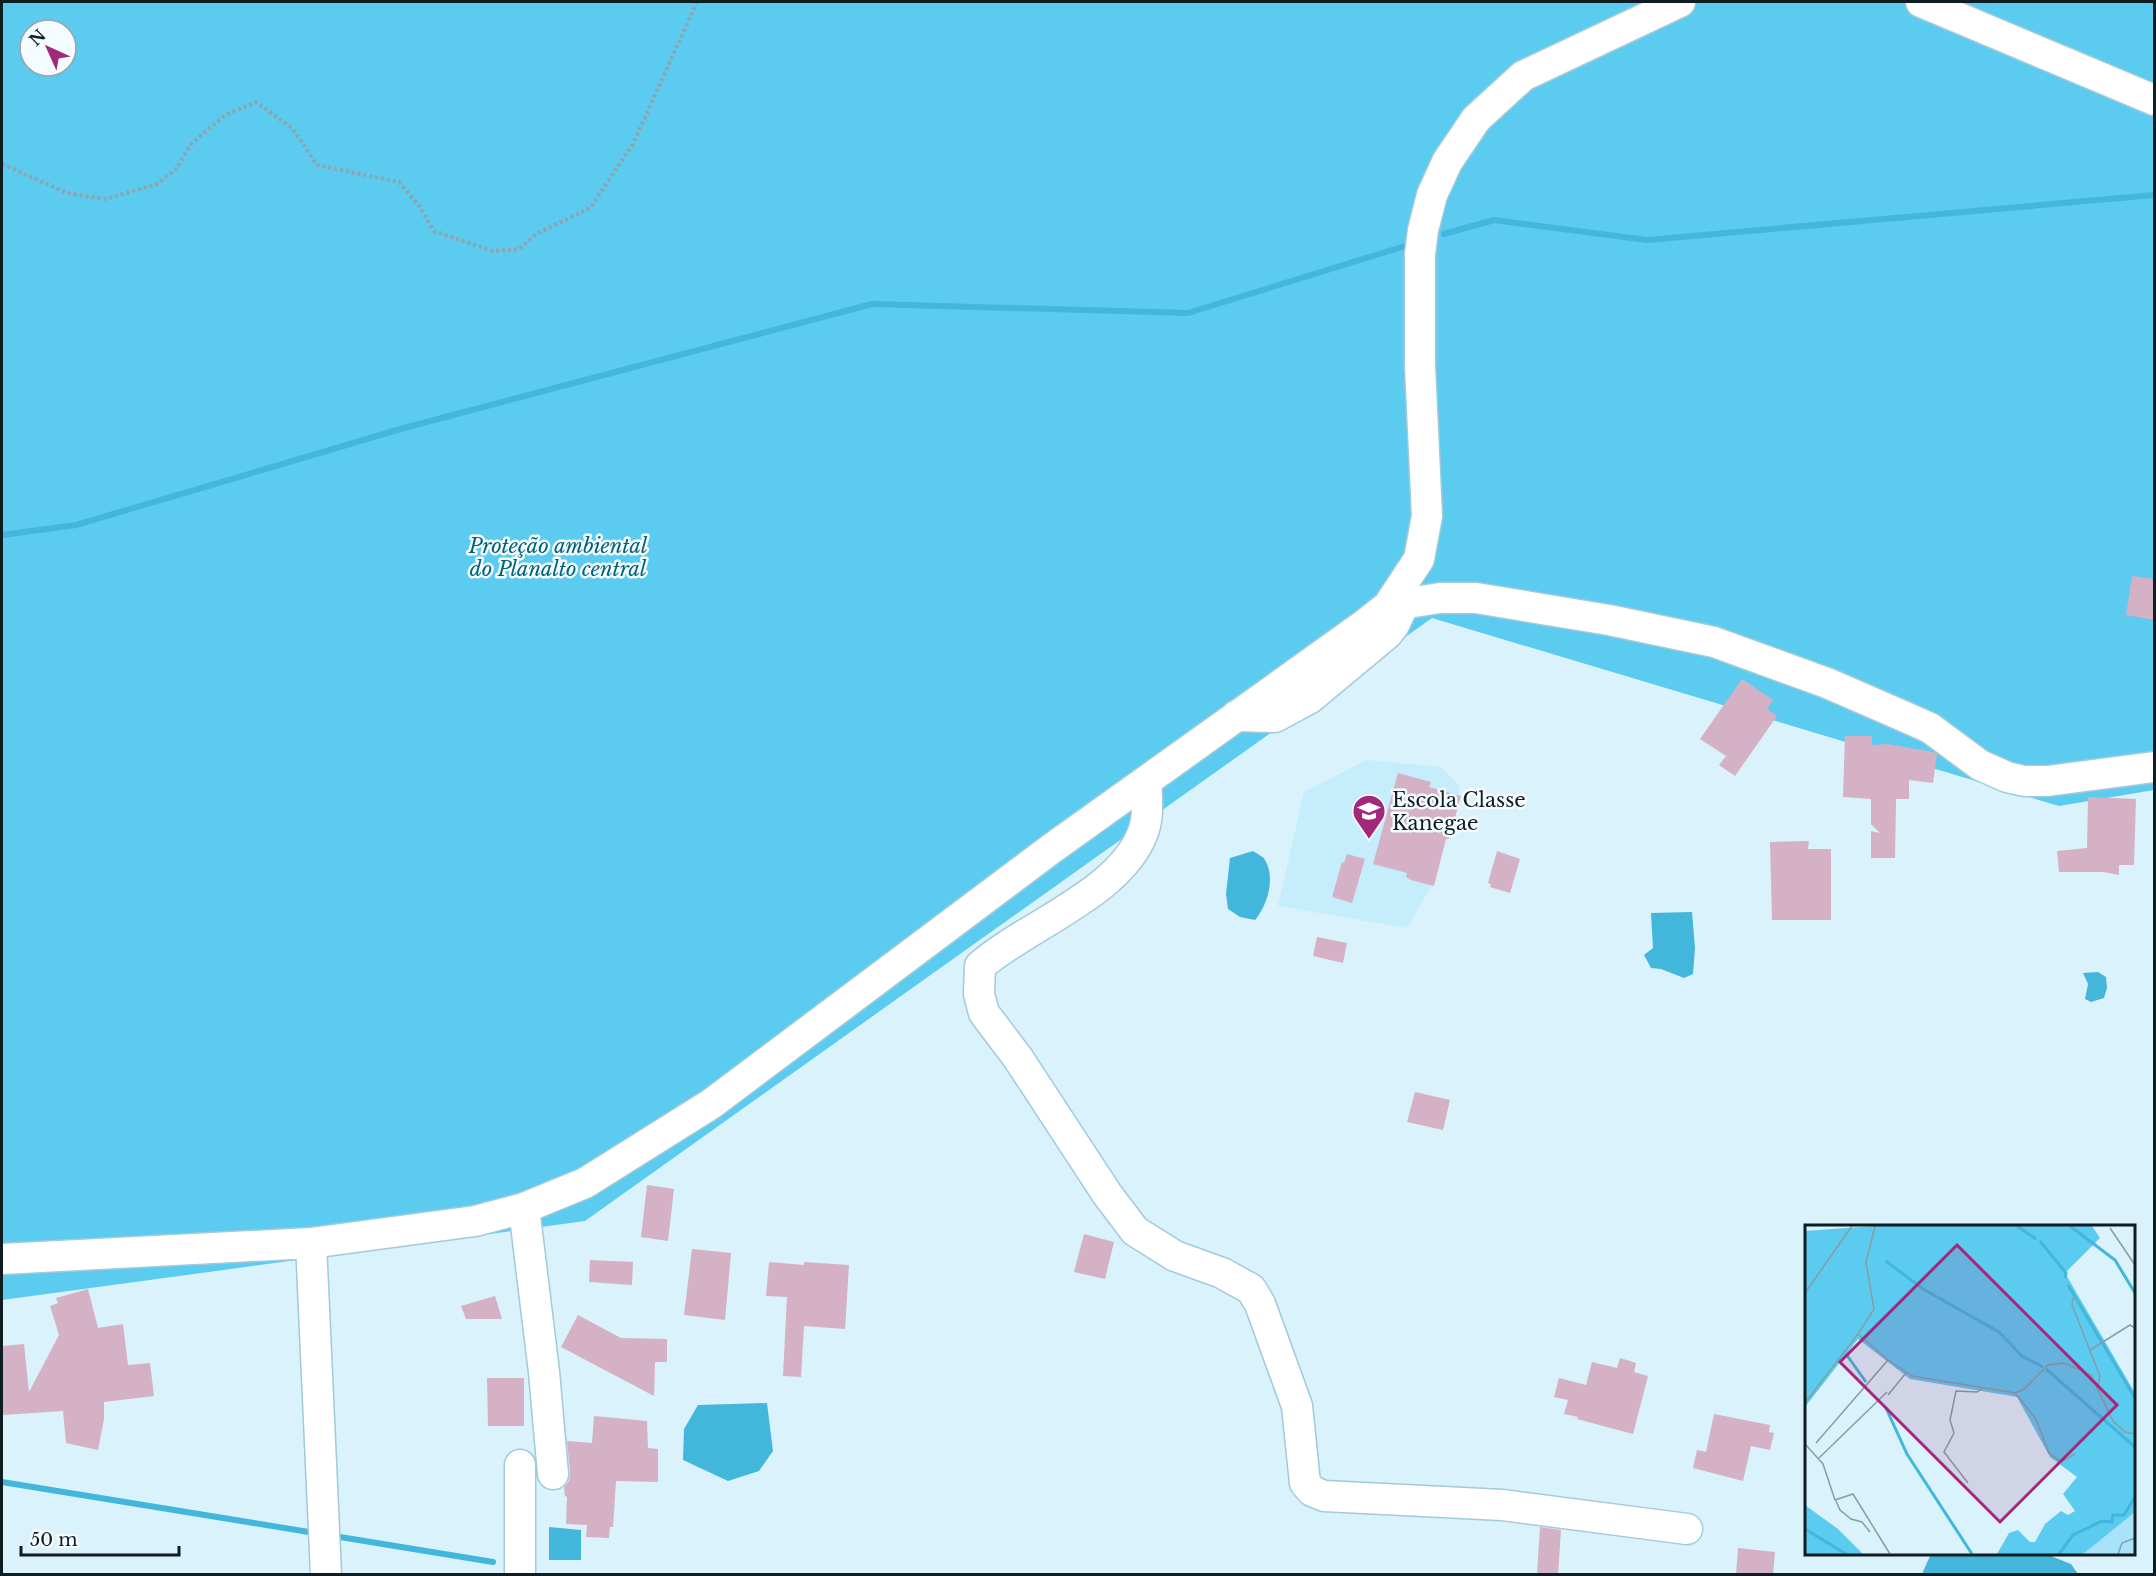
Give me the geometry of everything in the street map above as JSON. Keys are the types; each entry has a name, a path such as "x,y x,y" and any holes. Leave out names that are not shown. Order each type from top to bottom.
{"street":[{"path":"1396,605 1419,559 1427,516 1420,366 1420,254 1423,230 1432,195 1447,162 1476,119 1523,76 1680,2"},
{"path":"1921,2 2154,100"},
{"path":"2,1259 311,1243 475,1221 524,1208 585,1183 711,1104 1051,849 1396,605 1440,598 1476,598 1609,620 1714,642 1827,683 1930,728 1980,765 2007,777 2024,781 2048,782 2154,767"},
{"path":"1146,781 1148,806 1143,832 1130,858 1112,876 1087,895 996,952 980,966 979,994 984,1013 1018,1058 1107,1194 1136,1231 1175,1256 1222,1274 1251,1289 1268,1323 1297,1406 1305,1483 1312,1491 1324,1496 1502,1505 1687,1528"},
{"path":"524,1208 544,1372 553,1474"},
{"path":"311,1243 326,1575"},
{"path":"520,1465 520,1575"}],"path":[{"path":"2,164 67,193 105,199 157,184 177,168 191,144 225,115 255,102 292,128 317,165 399,182 419,206 434,231 493,251 519,249 536,234 590,208 633,144 697,2"}],"shaded area":[{"name":"Escola Classe Kanegae","path":"1366,760 1441,767 1460,787 1431,887 1407,928 1278,906 1304,792"},
{"path":"1253,851 1264,859 1270,875 1269,892 1255,920 1240,917 1228,909 1226,894 1230,858"},
{"path":"1692,912 1695,948 1693,974 1684,978 1661,969 1651,968 1644,955 1653,948 1651,913"},
{"path":"2098,972 2106,977 2107,988 2104,998 2091,1002 2085,999 2088,984 2083,973"},
{"path":"767,1403 773,1451 759,1471 728,1481 683,1460 684,1429 698,1405"},
{"path":"549,1527 581,1530 581,1560 549,1560"},
{"path":"2048,1555 2071,1564 2078,1574 1922,1574 1930,1556"}],"green space":[{"name":"Proteção ambiental do Planalto central","path":"2,2 2154,2 2154,790 2059,806 1432,618 585,1221 2,1300"}],"building":[{"path":"2132,576 2154,579 2154,620 2126,615"},
{"path":"1742,679 1773,700 1767,709 1777,716 1735,776 1719,765 1726,756 1700,739"},
{"path":"1845,736 1872,736 1872,745 1887,744 1937,754 1933,783 1909,780 1909,799 1896,799 1895,858 1871,858 1871,831 1880,833 1871,824 1871,799 1843,797"},
{"path":"1398,773 1431,782 1429,787 1461,796 1449,839 1446,839 1434,886 1411,880 1406,877 1407,873 1373,864"},
{"path":"2088,797 2136,799 2134,865 2119,865 2119,875 2103,872 2059,872 2057,851 2087,848"},
{"path":"1809,841 1808,849 1831,849 1831,920 1772,920 1770,842"},
{"path":"1497,851 1520,859 1510,893 1490,887 1491,884 1488,883"},
{"path":"1347,854 1365,859 1352,903 1332,897 1342,862 1344,863"},
{"path":"1317,937 1347,943 1343,963 1313,956"},
{"path":"1415,1092 1450,1100 1443,1130 1407,1122"},
{"path":"647,1185 674,1189 668,1241 641,1237"},
{"path":"1084,1234 1114,1242 1105,1279 1074,1272"},
{"path":"692,1249 731,1253 725,1320 684,1315"},
{"path":"590,1260 633,1262 632,1285 589,1282"},
{"path":"769,1262 849,1265 845,1329 804,1326 801,1377 783,1376 787,1297 766,1296"},
{"path":"88,1289 98,1328 123,1324 128,1365 150,1363 154,1396 104,1402 104,1419 98,1450 66,1443 63,1411 2,1415 2,1346 24,1344 29,1392 59,1335 50,1306 58,1303 56,1298"},
{"path":"495,1296 502,1319 466,1319 461,1306"},
{"path":"578,1315 621,1338 667,1339 667,1362 655,1362 654,1396 561,1347"},
{"path":"1620,1358 1636,1363 1634,1372 1648,1376 1633,1434 1564,1414 1568,1400 1554,1397 1559,1378 1586,1385 1592,1362 1617,1368"},
{"path":"487,1378 524,1378 524,1426 488,1426"},
{"path":"1714,1414 1770,1425 1769,1432 1774,1433 1770,1450 1751,1446 1743,1481 1693,1468 1697,1450 1706,1452"},
{"path":"594,1416 647,1421 648,1448 658,1449 658,1482 616,1481 613,1527 610,1527 609,1538 586,1537 587,1525 566,1524 567,1497 564,1487 569,1481 570,1472 567,1441 592,1443"},
{"path":"1540,1527 1561,1530 1558,1575 1537,1575"},
{"path":"1738,1548 1775,1552 1773,1575 1736,1575"}],"waterway":[{"path":"1444,234 1494,220 1647,240 2154,195"},
{"path":"2,535 76,525 404,428 872,304 1188,313 1405,246"},
{"path":"2,1482 315,1533"},
{"path":"334,1536 493,1562"}],"place":[{"name":"Escola Classe Kanegae","path":"1369,840"}]}
